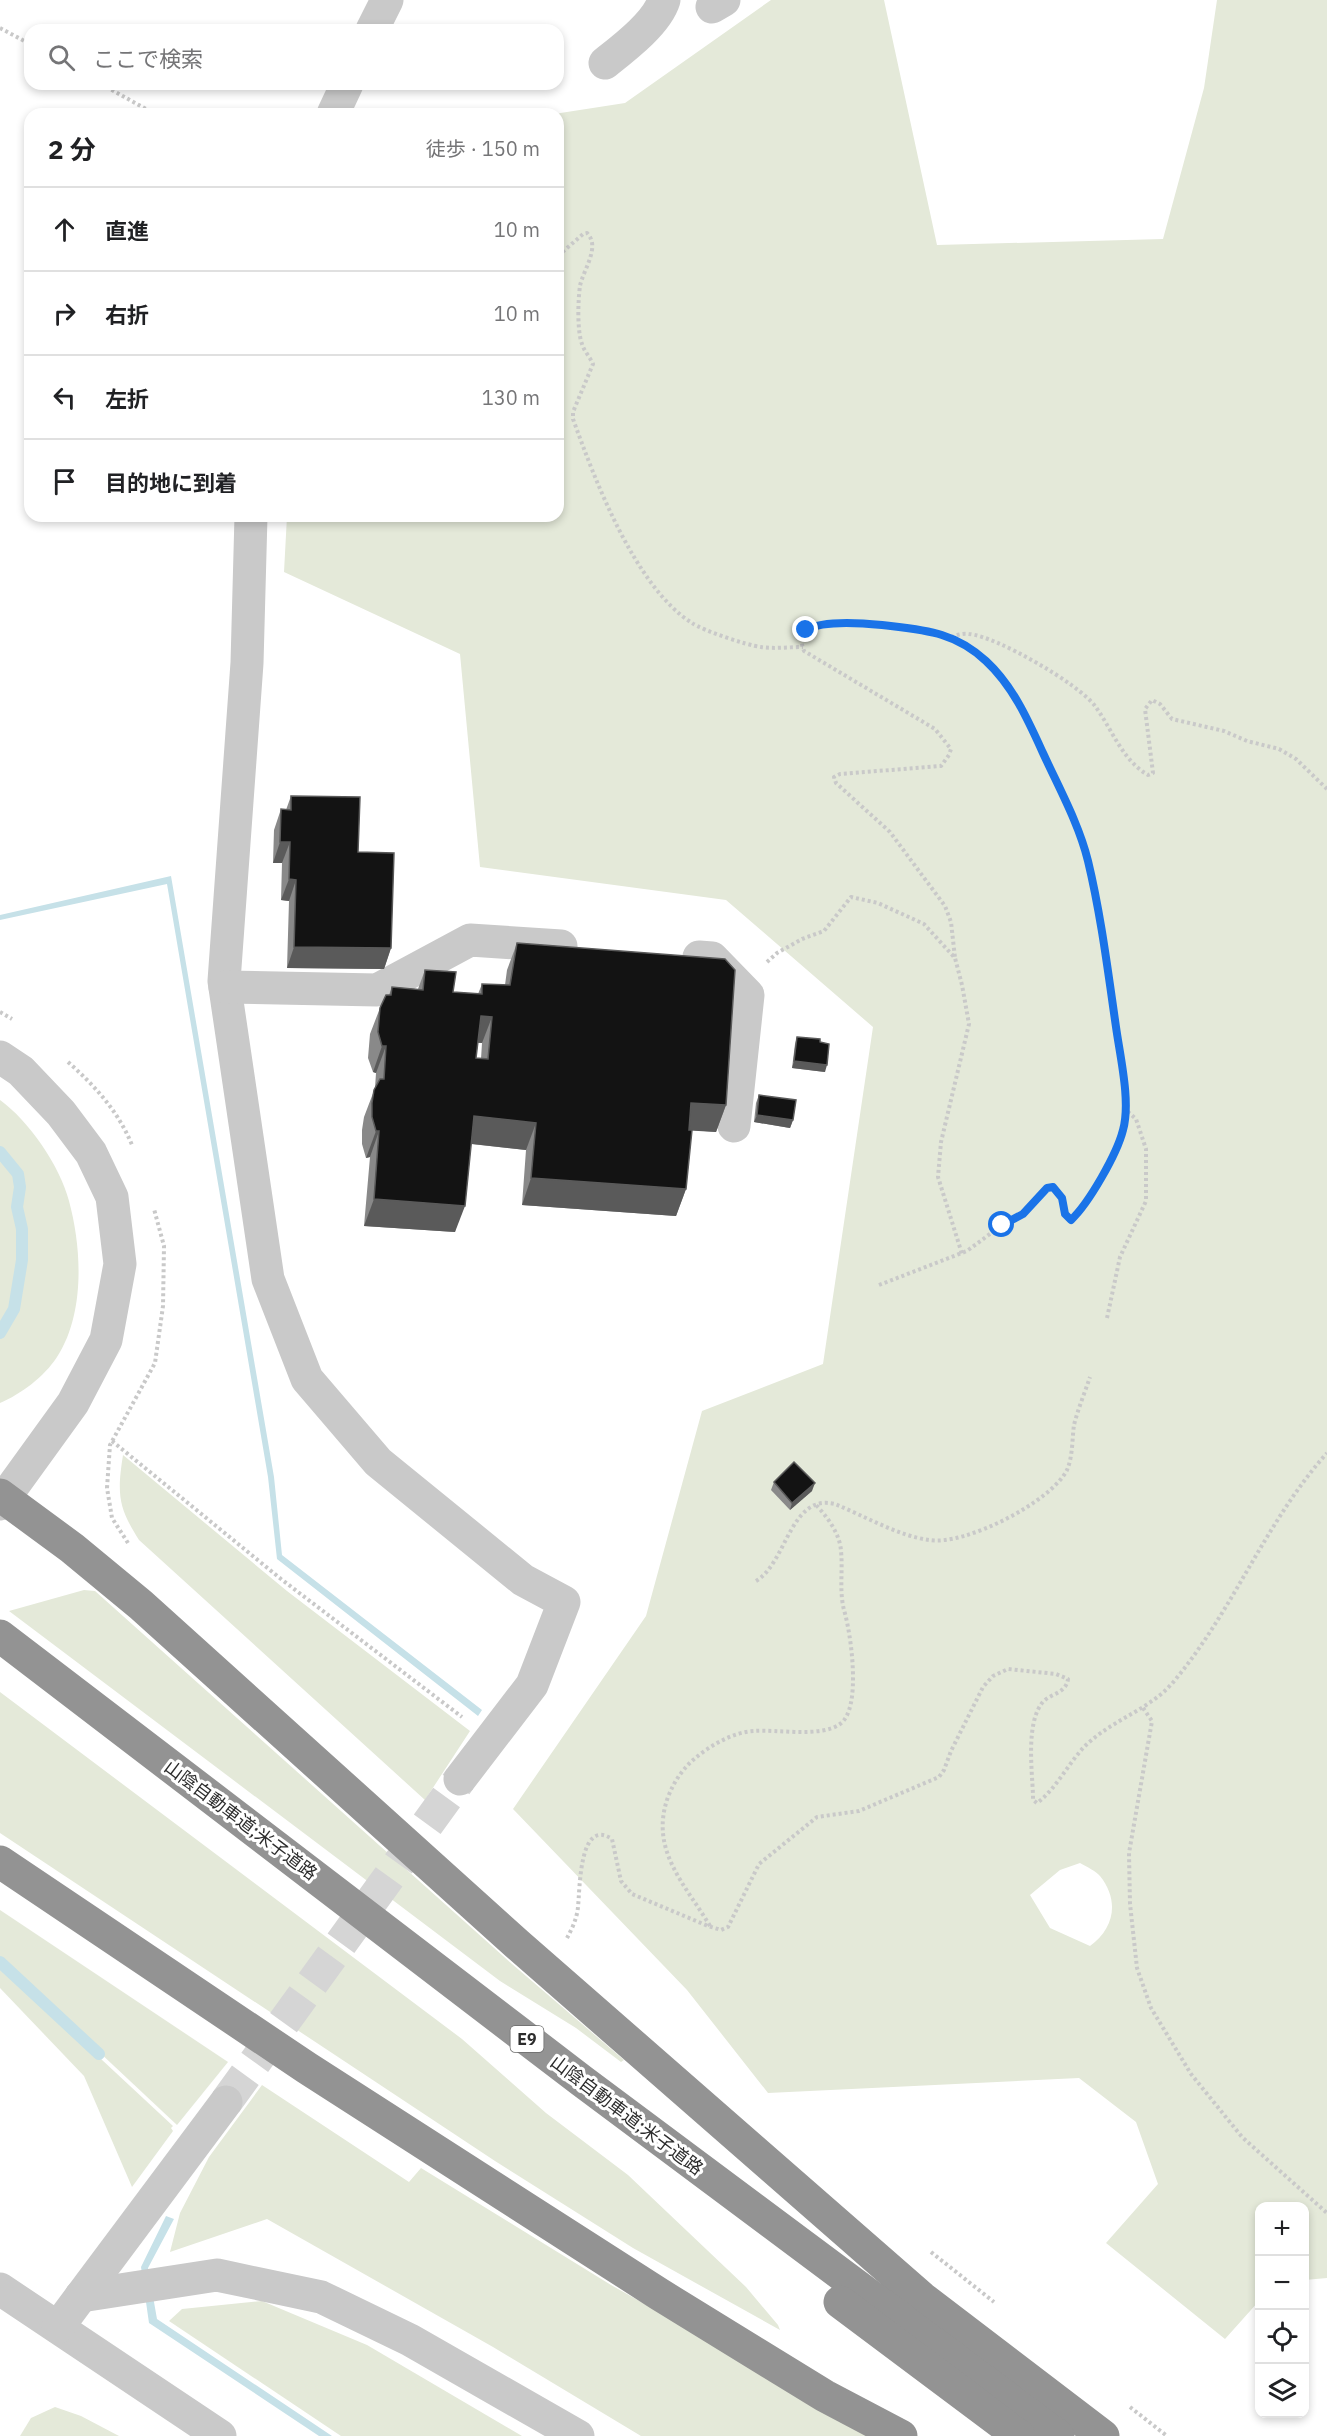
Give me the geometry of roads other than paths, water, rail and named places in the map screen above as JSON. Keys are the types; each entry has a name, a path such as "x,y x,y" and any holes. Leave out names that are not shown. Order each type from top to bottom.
{"highway":[{"path":"2,1499 72,1548 141,1605 526,1952 922,2298 1103,2436"},
{"name":"山陰自動車道;米子道路","path":"0,1636 573,2074 1058,2436"},
{"name":"山陰自動車道;米子道路","path":"0,1662 567,2099 1019,2436"},
{"path":"0,1862 307,2068 589,2248 825,2396 901,2436"}],"street":[{"path":"375,24 387,0"},
{"path":"605,63 653,19 664,0"},
{"path":"336,108 343,90"},
{"path":"251,522 247,663 225,987 268,1279 307,1379 378,1462 524,1580 564,1602 532,1685 460,1779"},
{"path":"225,987 377,990 470,940 585,948"},
{"path":"666,954 712,958 748,995 734,1126"},
{"path":"0,1057 21,1071 61,1113 91,1154 112,1197 120,1264 106,1340 73,1402 2,1499"},
{"path":"58,2327 226,2102"},
{"path":"81,2296 217,2275 321,2296 410,2340 578,2436"},
{"path":"0,2289 220,2436"}],"water":[{"path":"171,876 274,1477 282,1555 482,1710 478,1716 277,1559 268,1477 167,884 0,920 0,915"},
{"path":"166,2216 174,2219 148,2268 157,2319 332,2436 319,2436 149,2323 141,2267"}],"waterway":[{"path":"0,1152 18,1174 20,1187 17,1207 22,1229 22,1260 14,1309 0,1333"},
{"path":"0,1962 99,2054"}],"tunnel":[{"path":"226,2102 460,1779"}]}
